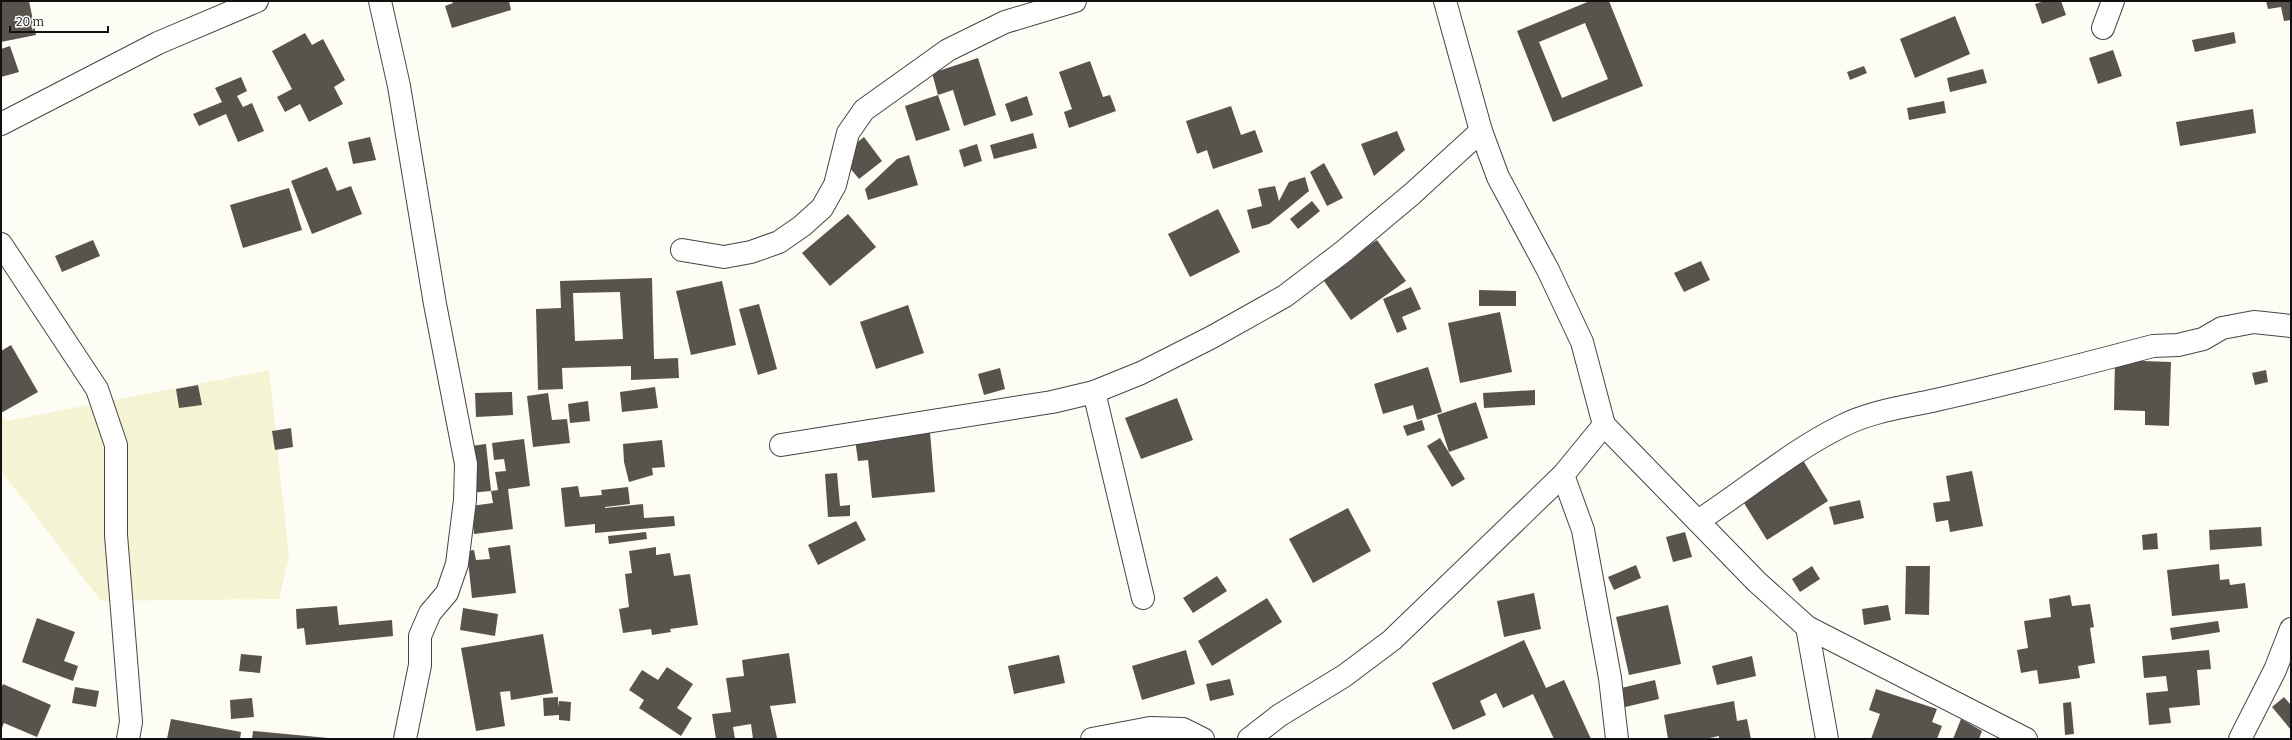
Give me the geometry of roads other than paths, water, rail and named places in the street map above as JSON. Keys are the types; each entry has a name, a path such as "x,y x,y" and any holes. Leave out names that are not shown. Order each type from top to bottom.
{"street":[{"path":"1,124 158,43 257,1"},
{"path":"380,1 399,86 435,304 466,464 465,500 457,564 447,593 430,613 420,636 420,665 405,739"},
{"path":"682,250 724,258 751,252 779,242 802,226 822,208 835,185 848,133 864,110 948,50 1005,22 1075,1"},
{"path":"1445,1 1481,131 1498,177 1548,270 1582,342 1604,425 1757,582 1806,627 2026,739"},
{"path":"2103,28 2113,1"},
{"path":"781,445 1052,402 1094,392 1141,373 1285,296 1344,251 1407,198 1481,131"},
{"path":"1,244 97,389 116,445 116,535 131,722 128,739"},
{"path":"1698,520 1729,501 1755,480 1843,425 1886,410 1936,400 2154,346 2178,345 2203,338 2222,328 2254,322 2291,326"},
{"path":"1094,392 1143,598"},
{"path":"1249,739 1280,715 1344,676 1392,640 1563,475 1604,425"},
{"path":"1563,475 1583,530 1610,678 1617,739"},
{"path":"1806,627 1828,739"},
{"path":"2240,739 2275,670 2291,628"},
{"path":"1092,739 1150,728 1183,730 1203,739"}]}
